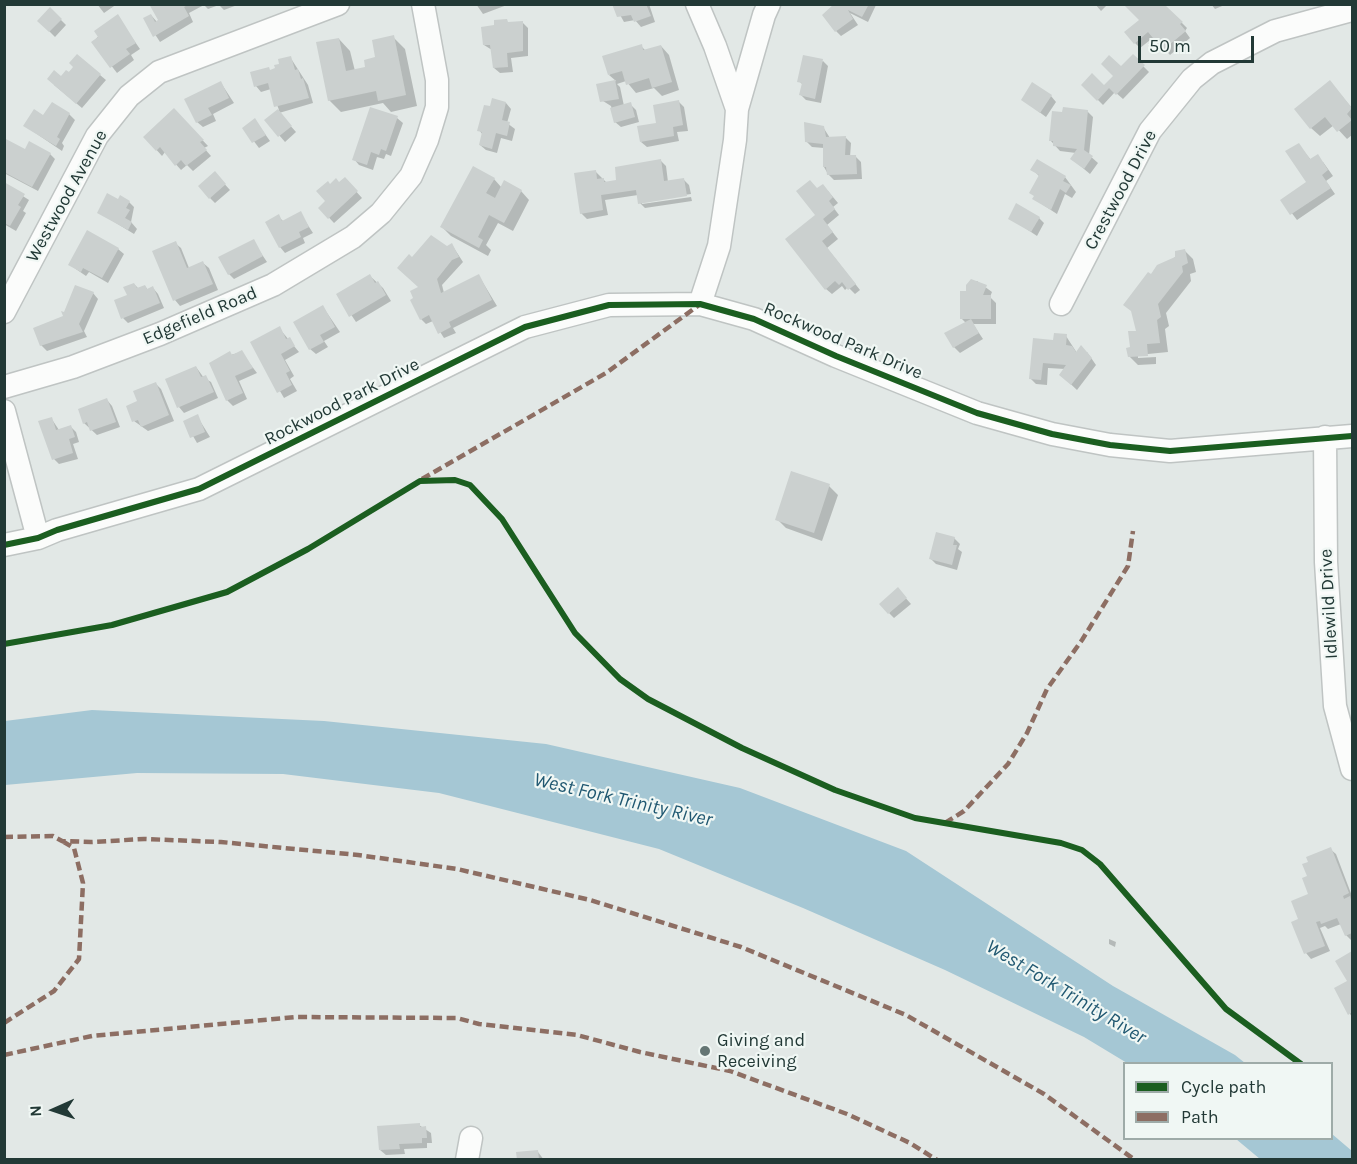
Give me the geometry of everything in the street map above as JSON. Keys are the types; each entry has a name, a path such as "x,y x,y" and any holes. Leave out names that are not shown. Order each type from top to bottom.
{"street":[{"name":"Westwood Avenue","path":"4,312 97,136 129,96 159,72 338,4"},
{"name":"Edgefield Road","path":"4,387 73,367 160,334 273,285 353,237 381,213 411,176 427,140 437,106 437,80 423,4"},
{"path":"697,4 737,109"},
{"path":"700,304 719,246 735,140 737,109 769,4"},
{"name":"Crestwood Drive","path":"1061,304 1150,131 1192,79 1212,63 1275,32 1353,10"},
{"name":"Rockwood Park Drive","path":"4,545 38,538 57,530 199,489 525,327 609,304 652,302 700,304 753,319 836,356 977,413 1052,434 1170,451 1353,436"},
{"path":"4,411 38,538"},
{"name":"Idlewild Drive","path":"1325,437 1326,562 1335,706 1353,769"}],"water":[{"name":"West Fork Trinity River","path":"92,710 324,721 546,744 740,788 906,851 1113,986 1244,1062 1125,1062 1084,1037 945,970 659,849 439,793 283,774 137,773 5,785 5,721"},
{"path":"1333,1135 1352,1151 1352,1159 1260,1159 1237,1140 1333,1140"}],"building":[{"path":"149,4 189,4 184,7 189,16 153,37 143,18 151,14 155,22 158,20"},
{"path":"612,4 646,4 651,16 634,22 631,15 617,17"},
{"path":"834,4 869,4 862,17 848,10 853,19 835,32 822,15"},
{"path":"1124,5 1165,5 1183,22 1180,24 1186,31 1163,50 1148,32 1134,44 1124,32 1139,20"},
{"path":"50,7 62,19 49,32 37,21"},
{"path":"118,14 136,43 126,49 130,54 110,68 91,42 98,37 94,31"},
{"path":"507,19 508,22 523,21 523,51 507,53 508,67 493,68 490,45 483,45 481,27 494,25 494,20"},
{"path":"394,35 406,95 378,101 376,91 328,101 316,42 339,38 346,71 365,67 364,60 375,57 372,40"},
{"path":"642,44 643,50 661,45 672,82 652,88 649,78 626,85 622,71 608,75 602,56"},
{"path":"77,54 101,74 76,104 47,79 54,70 61,76 66,70 69,72 73,67 69,63"},
{"path":"1133,54 1145,65 1116,95 1109,88 1097,101 1081,85 1092,73 1104,85 1113,76 1101,64 1109,55 1121,66"},
{"path":"803,55 823,59 815,99 799,95 802,83 797,82"},
{"path":"291,56 295,70 298,69 301,79 303,78 309,98 274,107 268,83 254,87 250,72 269,67 270,70 275,68 274,65 279,64 278,59"},
{"path":"615,80 619,99 600,102 596,84"},
{"path":"1330,80 1352,108 1347,114 1352,120 1337,132 1325,117 1310,129 1294,109"},
{"path":"221,81 229,98 208,108 212,115 196,123 184,99"},
{"path":"1032,82 1052,95 1040,113 1021,100"},
{"path":"492,98 506,102 502,120 510,122 507,136 496,133 492,149 479,145 482,132 477,131 484,105 490,106"},
{"path":"679,100 683,125 673,127 674,136 640,142 637,126 656,123 653,105"},
{"path":"52,102 70,113 57,137 60,139 56,146 23,126 34,109 43,115"},
{"path":"631,102 635,117 614,123 610,108"},
{"path":"370,107 398,116 386,151 381,149 379,155 371,152 367,165 352,160"},
{"path":"1063,107 1088,110 1084,150 1093,156 1084,169 1070,159 1077,149 1053,146 1053,141 1049,141 1052,111 1062,112"},
{"path":"174,108 204,140 200,142 207,150 186,166 181,160 175,166 160,147 156,151 143,137"},
{"path":"278,109 292,126 278,137 264,120"},
{"path":"255,118 266,135 252,143 242,128"},
{"path":"804,122 824,126 826,137 846,136 845,155 856,155 857,174 827,175 826,167 823,167 823,144 805,142"},
{"path":"4,138 25,149 29,141 51,153 32,187 4,172"},
{"path":"1299,143 1310,159 1318,154 1328,170 1322,175 1331,188 1290,215 1280,200 1306,182 1285,151"},
{"path":"661,159 664,181 684,178 687,196 638,204 636,190 601,195 603,210 580,214 574,173 596,170 597,179 604,178 604,182 616,180 615,167"},
{"path":"1037,159 1066,176 1063,181 1071,185 1066,193 1060,189 1051,210 1032,199 1034,196 1029,193 1039,175 1030,170"},
{"path":"473,166 495,178 486,193 495,198 504,180 522,190 504,223 489,215 478,237 483,240 479,248 440,227"},
{"path":"215,171 226,184 209,199 198,186"},
{"path":"345,177 358,191 328,219 318,208 325,201 316,191 328,181 330,184 336,178 339,182"},
{"path":"810,180 817,188 823,184 833,197 829,201 835,209 823,219 833,232 822,241 856,284 848,290 842,282 839,285 835,281 825,290 785,239 815,215 796,191"},
{"path":"4,182 25,194 18,205 21,207 10,226 4,223"},
{"path":"107,193 118,199 120,195 130,201 126,208 130,210 125,218 132,222 128,230 97,213"},
{"path":"1016,203 1040,217 1031,232 1008,219"},
{"path":"301,211 309,227 299,232 301,237 279,248 265,222 279,214 282,221"},
{"path":"87,230 119,248 102,278 83,268 81,272 68,265"},
{"path":"431,235 447,246 452,243 459,257 452,260 437,279 441,293 479,274 492,300 449,322 451,327 438,334 429,315 420,320 410,300 413,298 410,291 418,287 397,268 409,254 412,257"},
{"path":"254,239 263,256 228,275 218,257"},
{"path":"176,241 187,268 203,261 213,284 173,301 152,251"},
{"path":"1185,249 1188,263 1182,266 1183,272 1158,304 1161,317 1157,320 1160,343 1147,344 1148,356 1128,357 1126,348 1130,347 1128,331 1136,331 1131,311 1123,305 1148,272 1151,274 1157,265 1175,257 1175,251"},
{"path":"370,274 375,283 378,281 386,295 349,317 336,294"},
{"path":"971,279 987,285 983,295 991,295 991,319 960,319 960,291 966,291 966,285"},
{"path":"134,283 137,288 145,285 147,289 153,286 160,303 121,319 114,300 127,295 123,287"},
{"path":"75,285 94,292 79,324 83,332 40,346 33,328 63,316 61,311 64,312"},
{"path":"323,305 335,327 320,335 324,342 309,350 293,322"},
{"path":"971,319 979,333 953,348 944,333"},
{"path":"280,326 286,339 290,337 295,346 281,354 290,371 286,373 292,385 277,393 250,342"},
{"path":"1054,333 1067,334 1066,345 1072,346 1076,352 1081,345 1092,358 1071,385 1059,375 1066,365 1043,363 1041,380 1029,379 1033,338 1053,340"},
{"path":"242,350 253,368 235,376 243,393 226,401 209,363 230,351 232,355"},
{"path":"196,366 201,377 206,375 214,392 177,408 165,379"},
{"path":"156,382 169,415 141,427 138,420 132,422 126,406 137,401 133,391"},
{"path":"107,398 116,422 90,431 87,422 83,424 78,409"},
{"path":"198,414 205,432 190,438 183,421"},
{"path":"52,417 56,430 71,425 75,437 69,439 73,453 52,460 38,421"},
{"path":"791,471 830,484 814,533 775,520"},
{"path":"936,532 955,537 953,545 957,545 952,565 929,559"},
{"path":"898,587 907,598 888,614 879,604"},
{"path":"1331,847 1349,893 1343,896 1344,899 1350,896 1352,903 1352,933 1345,936 1337,918 1321,924 1320,921 1316,922 1325,946 1304,954 1291,922 1298,919 1291,901 1308,894 1302,878 1307,876 1302,864 1308,862 1306,857"},
{"path":"1352,951 1352,1012 1348,1015 1334,988 1347,981 1335,961"},
{"path":"420,1123 420,1127 426,1126 427,1138 422,1138 422,1143 399,1144 400,1149 379,1150 377,1126"},
{"path":"538,1150 539,1160 517,1160 516,1152"}],"marked path":[{"path":"422,479 606,373 699,305"},
{"path":"945,823 964,811 1008,764 1027,733 1047,689 1082,640 1128,566 1133,531"},
{"path":"4,837 53,836 62,841 91,842 144,839 221,842 358,855 457,869 590,900 741,947 906,1015 1044,1094 1135,1160"},
{"path":"4,1023 54,991 79,959 83,883 74,848 62,841"},
{"path":"4,1055 92,1036 296,1017 457,1018 479,1024 577,1035 640,1052 730,1071 847,1114 910,1143 937,1160"}],"cycle path":[{"path":"4,545 38,538 57,530 199,489 525,327 609,305 700,304 754,319 836,356 977,413 1052,434 1110,445 1170,451 1352,436"},
{"path":"4,644 112,625 227,592 308,549 420,481 455,480 470,485 502,519 575,633 620,679 648,699 742,748 835,790 915,818 1061,843 1082,850 1100,864 1226,1009 1298,1062"}],"place":[{"name":"Giving and Receiving","path":"705,1051"}]}
